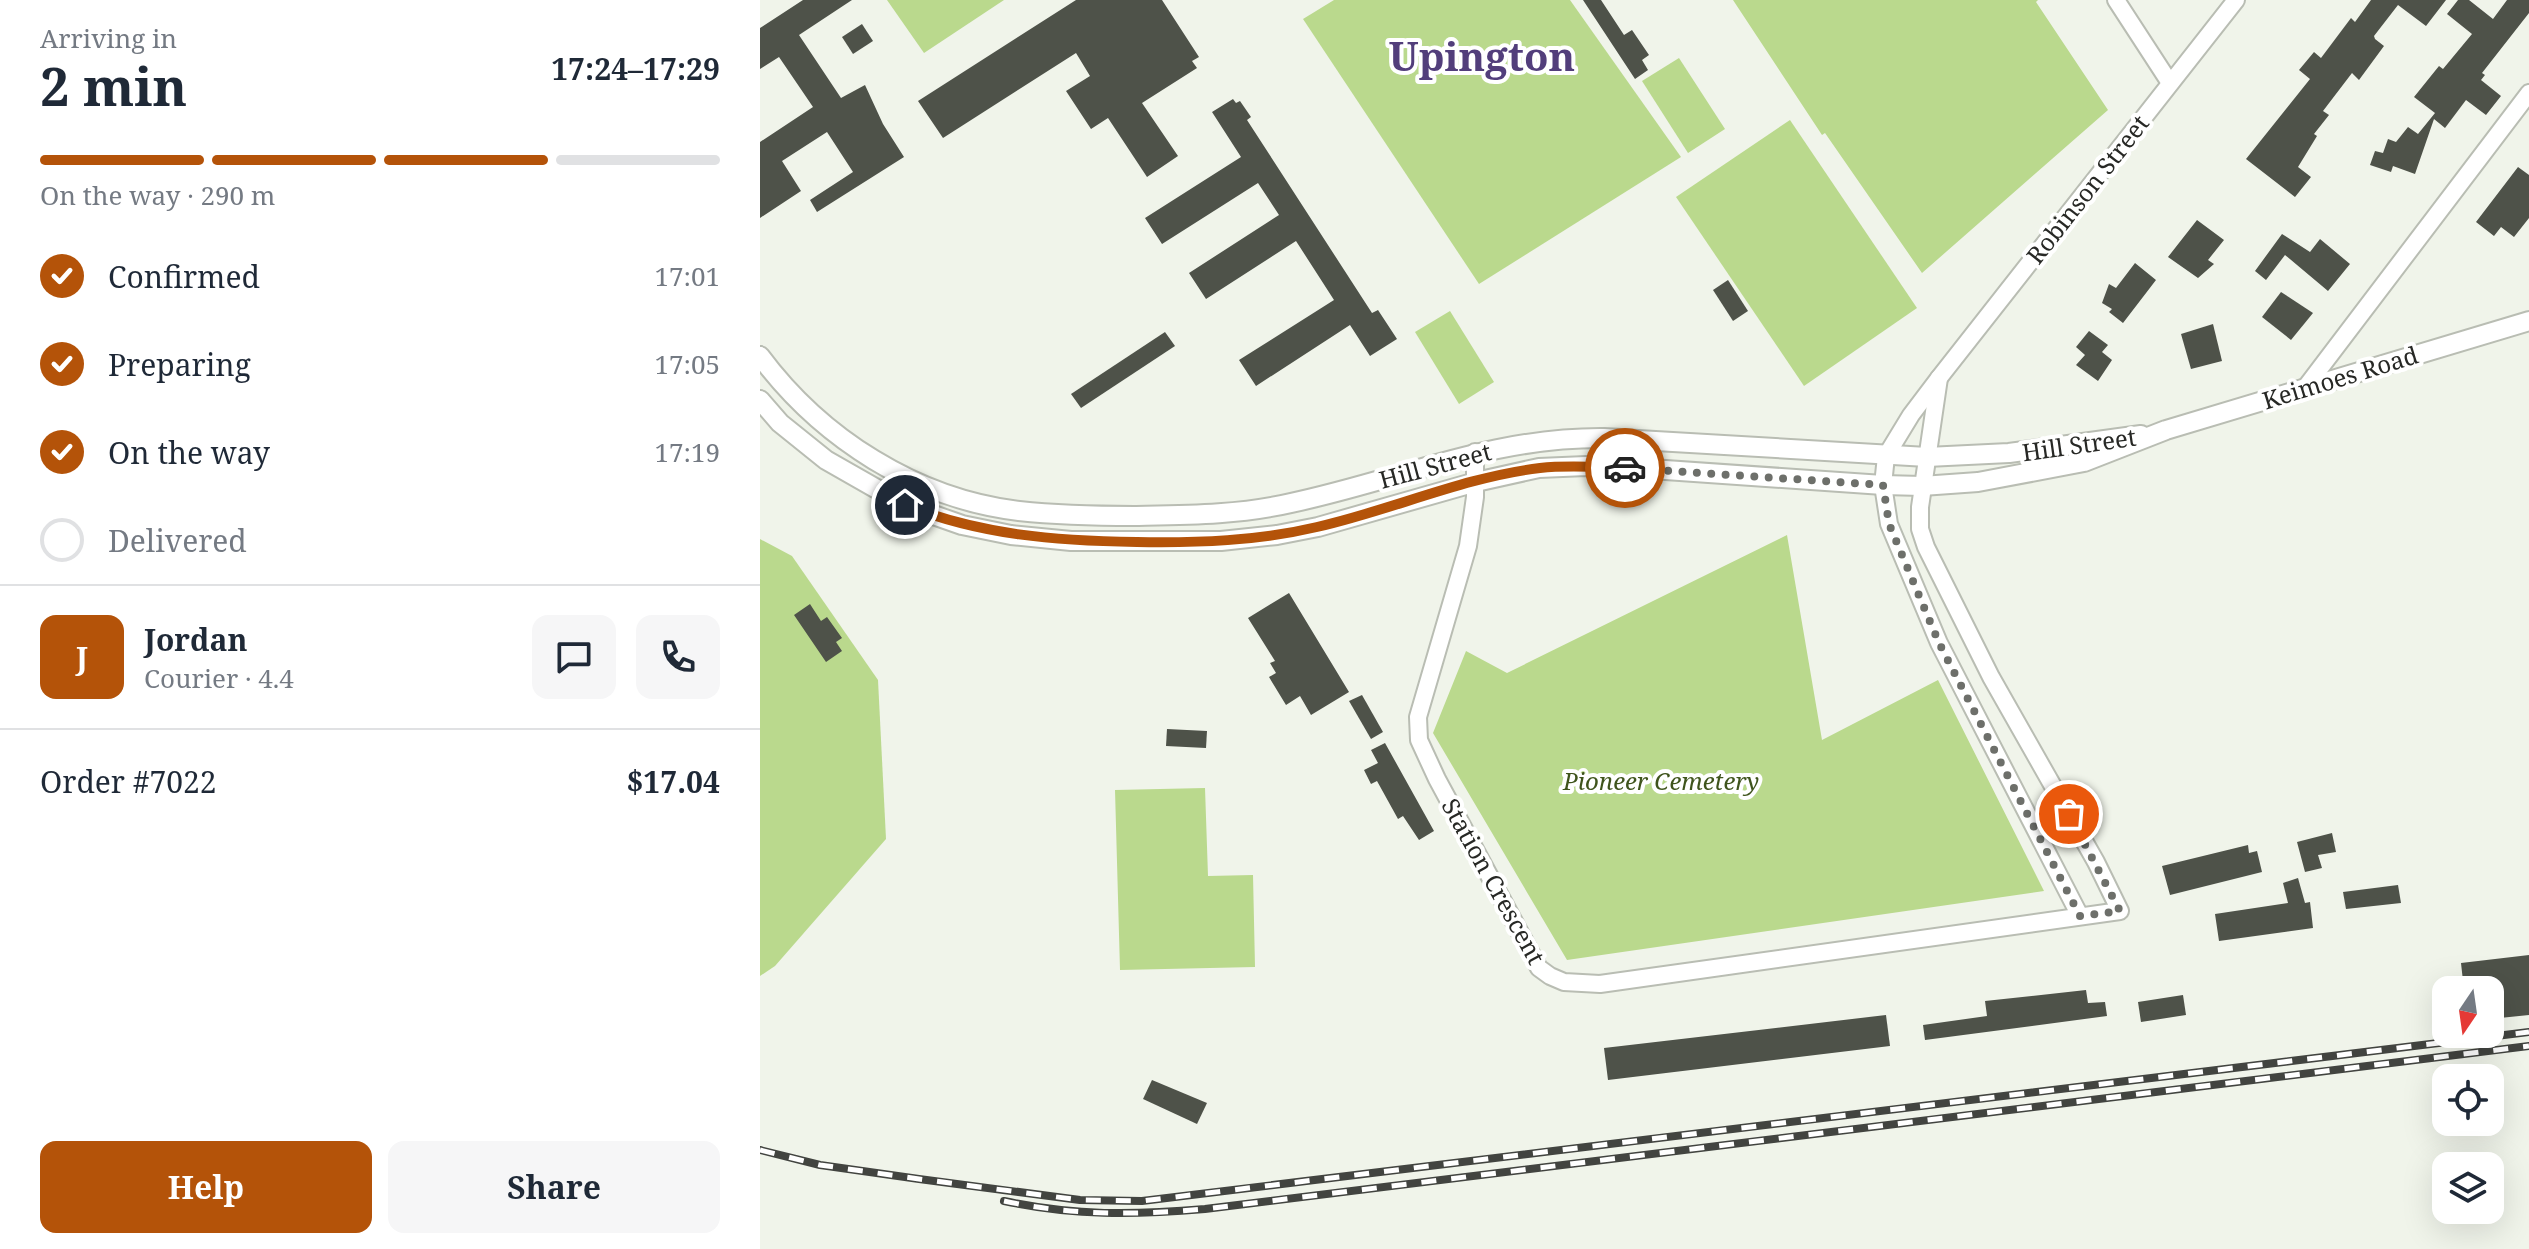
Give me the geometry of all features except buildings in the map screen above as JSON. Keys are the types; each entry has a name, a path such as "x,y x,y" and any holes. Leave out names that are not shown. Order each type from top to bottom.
{"street":[{"path":"2116,0 2170,83"},
{"name":"Robinson Street","path":"1886,456 1939,378 2236,0"},
{"path":"2305,388 2529,93"},
{"name":"Keimoes Road","path":"2152,434 2529,321"},
{"name":"Hill Street","path":"760,356 822,423 881,464 937,491 1016,511 1123,516 1254,511 1475,452 1555,439 1590,438 1927,457 2009,453 2152,434"},
{"name":"Robinson Street","path":"1922,486 1939,378"},
{"name":"Hill Street","path":"760,400 780,423 826,460 905,505 932,516 1011,535 1071,541 1158,543 1253,538 1318,527 1476,482 1539,468 1586,466 1883,485 1978,482 2048,470 2113,452 2152,434"},
{"name":"Station Crescent","path":"1475,452 1476,482 1465,559 1422,704 1417,731 1437,779 1525,945 1545,972 1564,982 1600,984 2120,911 2096,862 1991,677 1926,547 1920,529 1922,486"},
{"path":"1886,456 1883,485 1889,524 1939,643 2080,916"}],"green space":[{"path":"887,0 1004,0 924,53"},
{"path":"1334,0 1570,0 1681,157 1479,284 1303,19"},
{"path":"1733,0 2038,0 2036,2 2108,110 1922,273 1825,133 1822,135"},
{"path":"1679,58 1725,129 1688,153 1642,81"},
{"path":"1790,120 1917,308 1804,386 1676,197"},
{"path":"1450,311 1494,382 1459,404 1415,332"},
{"name":"Pioneer Cemetery","path":"1787,535 1822,740 1938,680 2044,891 1567,960 1433,733 1466,651 1507,673"},
{"path":"760,539 792,556 878,680 886,839 775,966 760,976"},
{"path":"1205,788 1208,876 1253,875 1255,967 1120,970 1115,790"}],"railway":[{"path":"760,1150 820,1165 919,1179 1080,1200 1142,1201 2529,1032"},
{"path":"1004,1201 1104,1213 1205,1209 2529,1046"}],"way so far":[{"path":"1625,468 1883,485 1889,524 1939,643 2080,916 2120,911 2069,814"}],"district":[{"name":"Upington","path":"1482,55"}],"route":[{"path":"905,505 962,525 1011,535 1071,541 1221,541 1318,527 1476,482 1539,468 1625,468"}]}
